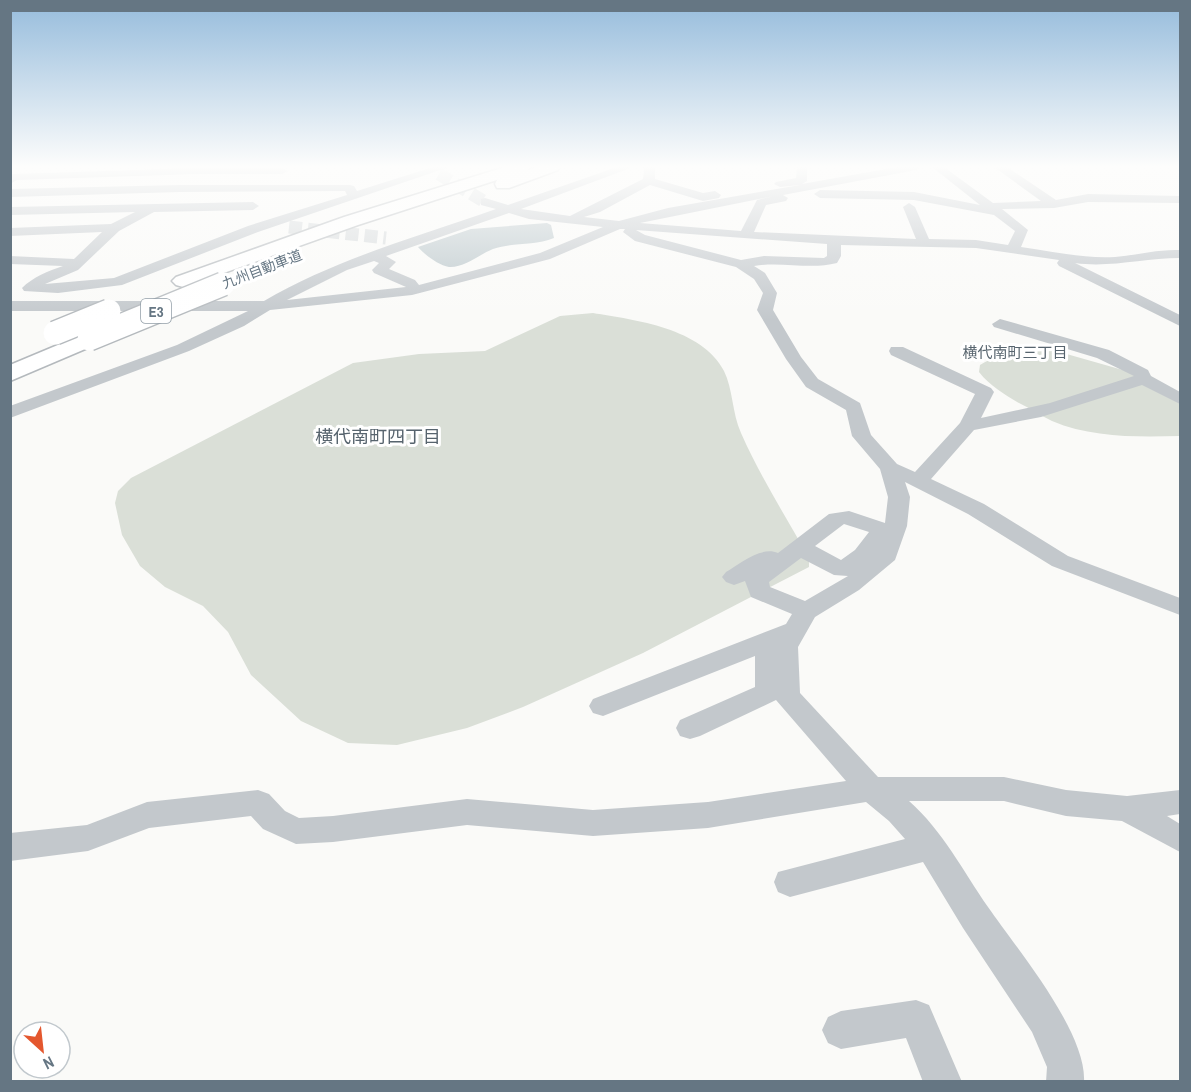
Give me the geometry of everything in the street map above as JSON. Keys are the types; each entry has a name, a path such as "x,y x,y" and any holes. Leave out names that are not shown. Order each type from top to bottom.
{"highway":[{"name":"九州自動車道","path":"10,352 183,281 361,218"},
{"name":"九州自動車道","path":"10,374 223,284 402,218"}],"street":[{"path":"10,304 48,276 73,267 114,228 133,218"},
{"path":"243,218 289,227"},
{"path":"29,288 79,287 117,282 288,218"},
{"path":"10,413 183,348 238,323 297,288 372,255 479,218"},
{"path":"580,218 626,228 834,240 976,244 1083,260 1104,261 1180,254"},
{"path":"10,304 266,306 323,302 416,290 545,256 600,232 626,228 652,218"},
{"path":"746,234 754,218"},
{"path":"914,218 924,243"},
{"path":"1005,218 1022,230 1013,249"},
{"path":"10,232 114,228"},
{"path":"626,228 640,238 741,264 764,280 770,293 765,310 794,359 812,383 854,407 862,436 890,468 976,509 1060,561 1180,607"},
{"path":"387,238 408,243"},
{"path":"741,264 764,260 817,262 832,260 834,240"},
{"path":"1013,249 1056,259 1180,321"},
{"path":"372,255 389,262 379,270 410,283 416,290"},
{"path":"10,260 76,263"},
{"path":"1000,324 1102,354 1142,374 1143,379 1180,399"},
{"path":"897,351 985,392 968,425 918,481"},
{"path":"968,425 997,422 1075,402 1143,379"},
{"path":"603,706 789,628 884,560 896,526 899,497 890,468"},
{"path":"734,577 785,548 798,549 757,580 759,591 789,628"},
{"path":"690,728 768,692 789,628"},
{"path":"789,628 784,647 787,696 871,789 900,812 931,846 975,917 1045,1018 1066,1067 1065,1082"},
{"path":"10,848 88,838 147,815 258,803 274,820 296,831 333,830 467,812 593,823 697,816 871,789 1004,789 1066,803 1127,809 1180,802"},
{"path":"1127,809 1180,839"},
{"path":"790,882 931,846"},
{"path":"841,1030 916,1018 943,1082"}],"shaded area":[{"path":"547,223 551,225 554,238 493,249 455,267 436,262 418,247 471,229"},
{"path":"593,313 666,328 700,345 714,356 727,378 736,417 748,449 809,558 809,567 643,653 523,707 467,728 397,745 348,743 301,721 251,675 228,632 203,606 165,587 140,566 122,535 115,503 118,491 131,478 353,363 419,354 485,351 560,316"},
{"path":"1056,351 1144,376 1180,394 1180,436 1115,435 1067,427 1008,396 993,386 979,372 980,365 1007,354"}],"tunnel":[{"path":"289,227 386,238"}],"district":[{"name":"横代南町三丁目","path":"1015,352"},
{"name":"横代南町四丁目","path":"378,436"}]}
